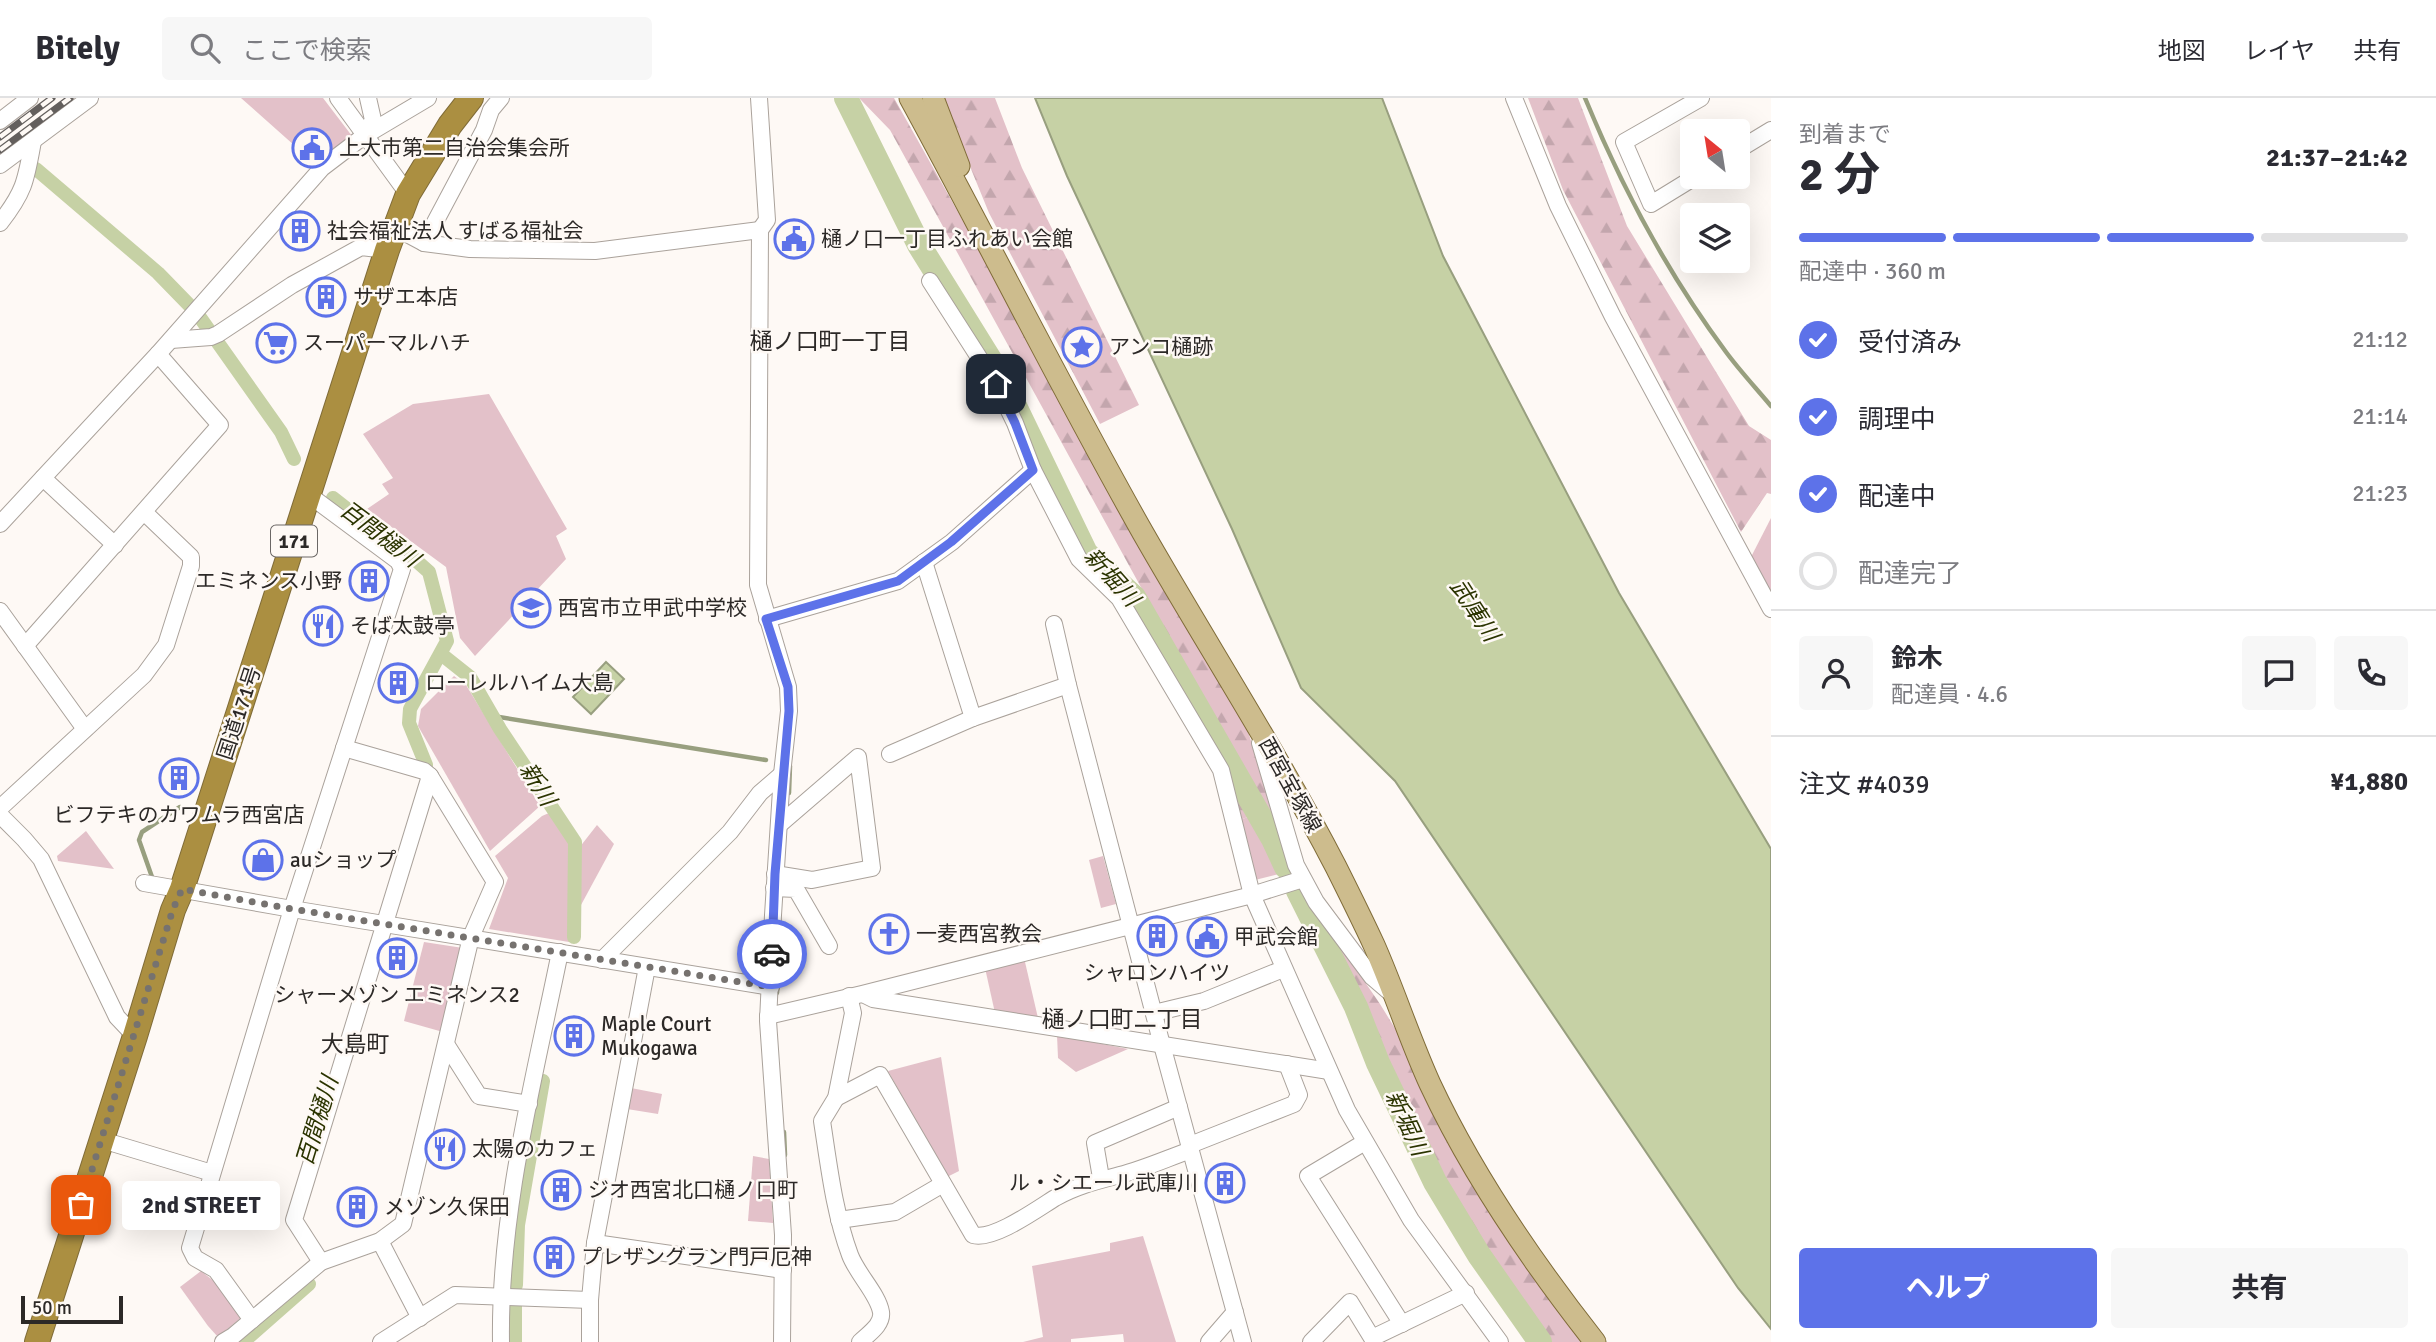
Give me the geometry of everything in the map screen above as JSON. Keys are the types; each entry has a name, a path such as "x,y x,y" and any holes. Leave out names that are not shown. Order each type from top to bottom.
{"highway":[{"name":"国道171号","path":"41,1340 173,909 182,889 391,239 408,194 450,125 471,98"}],"main road":[{"name":"西宮宝塚線","path":"910,98 1064,390 1336,868 1374,946 1429,1081 1476,1171 1595,1342"},
{"name":"西宮宝塚線","path":"933,98 953,146 980,227"}],"street":[{"path":"0,121 30,98"},
{"path":"0,165 90,98"},
{"path":"338,98 408,194"},
{"path":"364,136 373,120 368,98"},
{"path":"0,524 159,354 322,168 364,136 428,98"},
{"path":"424,243 484,130 491,110 501,98"},
{"path":"759,98 767,220 760,230 758,585 788,687 789,711 782,774 768,1016 783,1235 782,1342"},
{"path":"1514,98 1558,206 1607,305 1771,609"},
{"path":"1680,186 1651,204 1624,142 1701,98"},
{"path":"1750,143 1771,130"},
{"path":"0,223 15,204 25,184 33,141"},
{"path":"171,340 214,335 292,285 361,247 391,239 470,248 595,251 760,230"},
{"path":"930,281 996,384 1033,470 1079,559 1119,598 1222,770 1252,895 1347,1110 1411,1220 1500,1342"},
{"path":"25,646 220,425 159,354"},
{"path":"766,619 898,581 951,542 1033,470"},
{"path":"43,478 115,545"},
{"path":"252,1320 216,1270 195,1258 190,1248 292,909 402,569 398,561 309,495"},
{"path":"0,808 144,675 166,645 191,566 191,557 144,512"},
{"path":"924,562 973,718"},
{"path":"0,611 86,729"},
{"path":"1054,624 1161,1045 1243,1342"},
{"path":"890,754 973,718 1068,685"},
{"path":"1253,720 1296,865 1303,879 1316,902 1372,977 1394,995"},
{"path":"223,1342 321,1262 380,1241 403,1224 471,937 495,882 430,776 424,771 344,748"},
{"path":"775,881 812,880 872,868 858,757 779,825"},
{"path":"602,960 730,832 760,793 782,774"},
{"path":"321,1262 294,1220 430,776"},
{"path":"0,815 41,859 117,1017 135,1036"},
{"path":"768,1016 1252,895 1303,879"},
{"path":"775,881 796,889 829,946"},
{"path":"144,883 771,987"},
{"path":"501,1342 500,1296 511,1198 560,952"},
{"path":"590,1342 590,1300 595,1243 647,967"},
{"path":"1154,1013 1204,1001 1283,969"},
{"path":"855,995 1329,1071"},
{"path":"855,995 836,1098 822,1121 839,1220 852,1262 882,1315 880,1322 860,1342"},
{"path":"446,1044 479,1096 529,1104"},
{"path":"836,1098 880,1075 973,1235 979,1237 1001,1230 1068,1191 1191,1148 1294,1104 1299,1095 1287,1064"},
{"path":"1101,1178 1096,1143 1179,1107"},
{"path":"102,1140 212,1172"},
{"path":"1365,1142 1308,1176 1402,1324"},
{"path":"839,1220 887,1214 943,1184"},
{"path":"380,1241 419,1318"},
{"path":"595,1243 783,1270"},
{"path":"1311,1342 1350,1302 1373,1340 1466,1293"},
{"path":"381,1342 455,1296 590,1300"},
{"path":"1209,1342 1235,1312"}],"green space":[{"path":"241,98 323,98 352,136 332,152 309,132 295,146"},
{"path":"859,98 894,98 1246,725 1281,836 1276,838 1261,812 1240,820 1227,744 890,130"},
{"path":"942,98 995,98 1022,168 1139,405 1100,424 989,213"},
{"path":"1528,98 1578,98 1627,226 1749,426 1771,440 1771,494 1767,493 1741,532 1563,190"},
{"path":"489,394 567,529 556,536 566,559 475,656 460,638 446,567 367,509 389,494 382,484 393,478 363,434 413,404"},
{"path":"1771,518 1771,593 1751,557"},
{"path":"454,676 466,685 540,806 490,851 418,726 421,709"},
{"path":"549,813 571,846 569,942 489,929 508,878 495,856"},
{"path":"1255,814 1283,873 1255,880 1240,820"},
{"path":"597,825 614,844 581,905 579,848"},
{"path":"86,831 114,869 58,861 57,856"},
{"path":"1103,856 1116,904 1101,908 1089,860"},
{"path":"1332,934 1380,1004 1588,1342 1550,1342 1478,1243 1416,1131 1379,1054 1325,938"},
{"path":"424,942 463,948 443,1032 404,1021"},
{"path":"1022,959 1025,962 1038,1018 995,1013 985,968"},
{"path":"1057,1035 1128,1049 1076,1072 1058,1058"},
{"path":"941,1057 959,1171 947,1177 888,1071"},
{"path":"631,1088 662,1094 658,1114 627,1109"},
{"path":"753,1156 769,1159 773,1223 748,1221"},
{"path":"1143,1236 1176,1342 1124,1342 1123,1334 1071,1339 1071,1342 1023,1342 1043,1337 1032,1266 1110,1251 1110,1243"},
{"path":"201,1271 215,1282 243,1316 218,1337 180,1287"}],"water":[{"name":"武庫川","path":"1035,98 1382,98 1443,256 1619,593 1771,849 1771,1329 1738,1288 1395,781 1301,688 1232,529 1067,176"},
{"path":"606,662 624,679 591,714 573,697"}],"waterway":[{"name":"新堀川","path":"846,98 919,245 1001,377 1086,553 1134,597 1273,839 1286,867"},
{"path":"1585,98 1614,165 1666,261 1726,352 1771,406"},
{"name":"百間樋川","path":"36,169 158,273 193,309"},
{"name":"百間樋川","path":"199,316 281,432 294,459"},
{"name":"百間樋川","path":"333,498 429,572 447,641 410,709 409,723 426,765"},
{"name":"新川","path":"441,654 470,677 500,729 575,842 574,937"},
{"path":"493,716 766,760"},
{"path":"789,793 790,766"},
{"path":"152,877 139,840 142,832 180,807"},
{"name":"新堀川","path":"1298,891 1356,1007 1378,1063 1435,1182 1479,1255 1540,1342"},
{"path":"777,993 778,971"},
{"name":"新川","path":"516,1285 518,1225 543,1081"},
{"path":"784,1132 785,1155"},
{"name":"百間樋川","path":"243,1342 309,1284"},
{"name":"新川","path":"515,1305 515,1342"}],"railway":[{"path":"0,137 52,98"},
{"path":"0,150 70,98"}],"way so far":[{"path":"81,1205 173,909 182,889 771,987 772,954"}],"place":[{"name":"上大市第二自治会集会所","path":"312,148"},
{"name":"社会福祉法人 すばる福祉会","path":"300,231"},
{"name":"樋ノ口一丁目ふれあい会館","path":"794,239"},
{"name":"サザエ本店","path":"326,297"},
{"name":"スーパーマルハチ","path":"276,343"},
{"name":"アンコ樋跡","path":"1082,347"},
{"name":"エミネンス小野","path":"369,581"},
{"name":"西宮市立甲武中学校","path":"531,608"},
{"name":"そば太鼓亭","path":"323,626"},
{"name":"ローレルハイム大島","path":"398,683"},
{"name":"ビフテキのカワムラ西宮店","path":"179,778"},
{"name":"auショップ","path":"263,860"},
{"name":"一麦西宮教会","path":"889,934"},
{"name":"シャロンハイツ","path":"1157,936"},
{"name":"甲武会館","path":"1207,937"},
{"name":"シャーメゾン エミネンス2","path":"397,958"},
{"name":"Maple Court Mukogawa","path":"574,1036"},
{"name":"太陽のカフェ","path":"445,1149"},
{"name":"ル・シエール武庫川","path":"1225,1183"},
{"name":"ジオ西宮北口樋ノ口町","path":"561,1190"},
{"name":"2nd STREET","path":"81,1205"},
{"name":"メゾン久保田","path":"357,1207"},
{"name":"プレザングラン門戸厄神","path":"554,1257"}],"district":[{"name":"樋ノ口町一丁目","path":"830,341"},
{"name":"樋ノ口町二丁目","path":"1122,1019"},
{"name":"大島町","path":"355,1044"}],"route":[{"path":"772,954 772,915 789,711 788,687 766,619 898,581 951,542 1033,470 996,384"}]}
